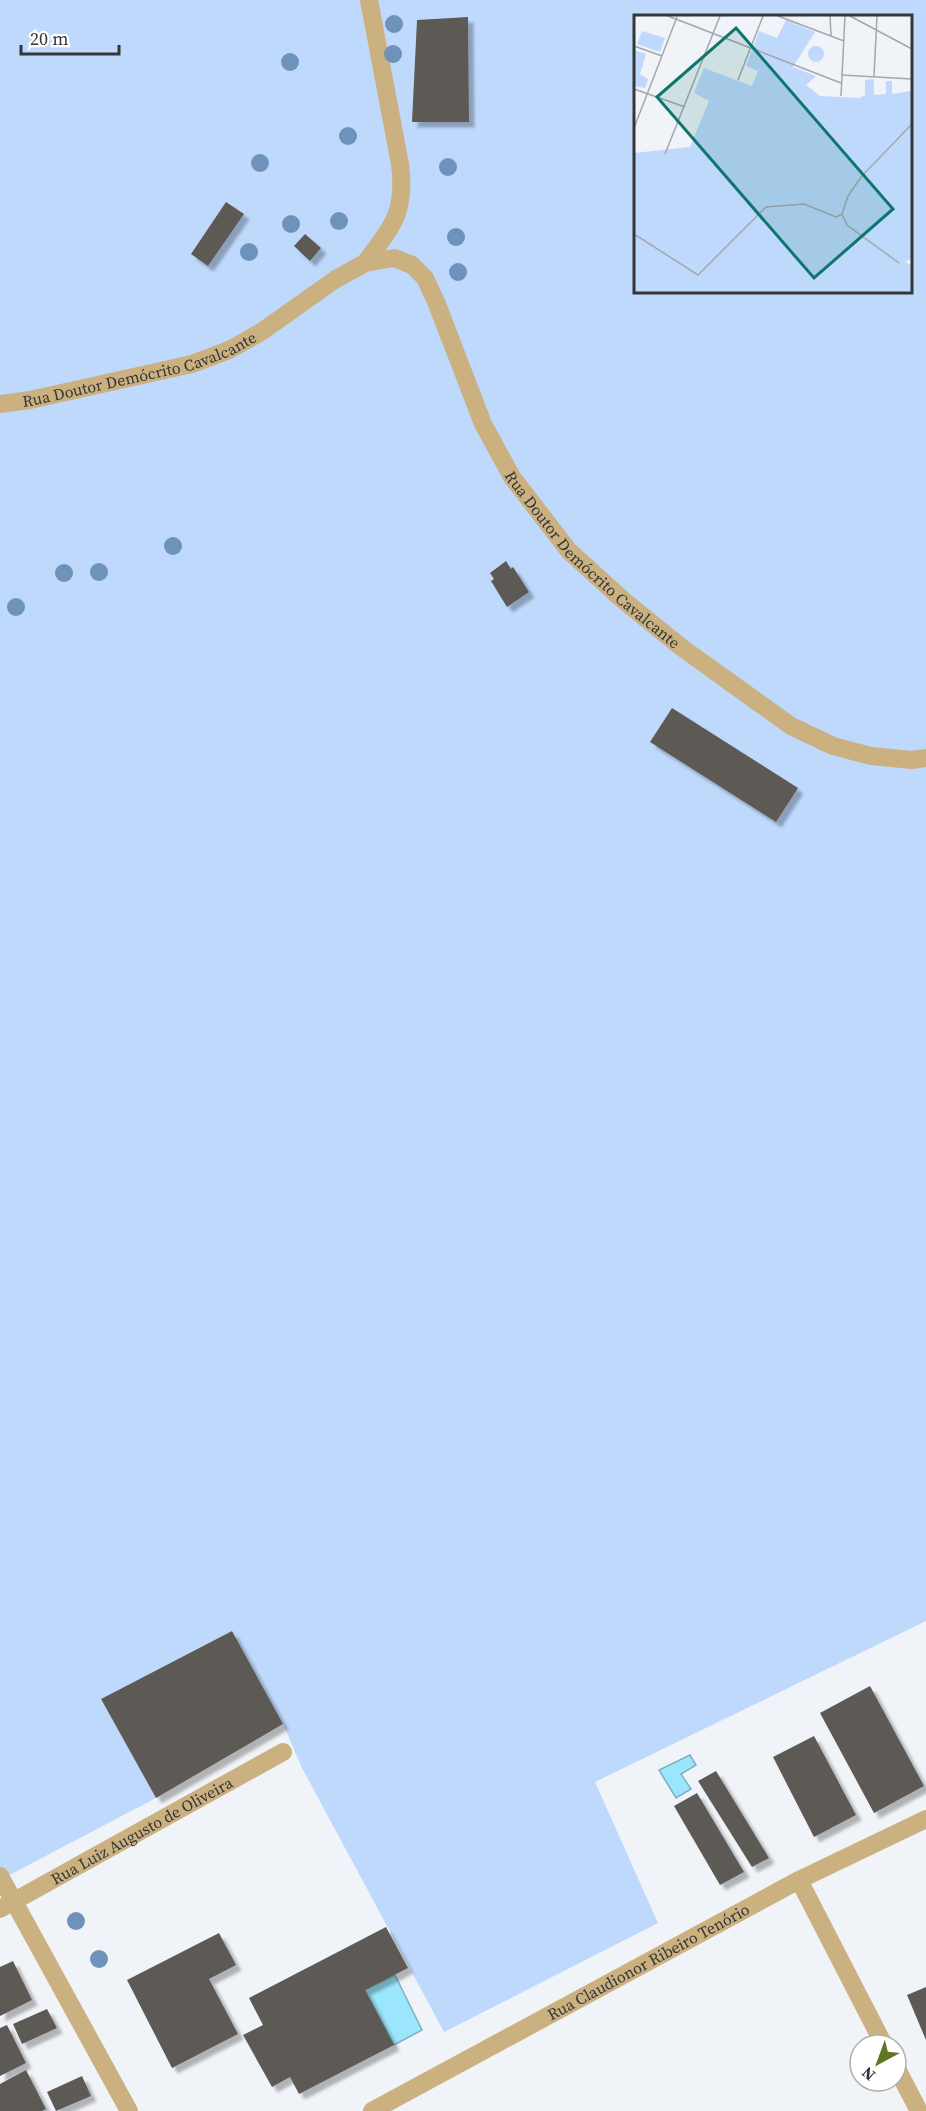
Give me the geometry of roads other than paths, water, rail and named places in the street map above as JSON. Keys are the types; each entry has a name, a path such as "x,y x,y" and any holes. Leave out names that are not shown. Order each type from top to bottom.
{"street":[{"name":"Rua Doutor Demócrito Cavalcante","path":"365,263 390,230 399,210 403,188 369,0"},
{"name":"Rua Doutor Demócrito Cavalcante","path":"0,404 30,400 192,364 229,350 261,332 336,279 365,263 394,258 412,265 425,278 483,424 512,477 568,551 681,647 791,726 832,746 871,756 912,760 926,758"},
{"name":"Rua Luiz Augusto de Oliveira","path":"7,1906 284,1752"},
{"name":"Rua Claudionor Ribeiro Tenório","path":"372,2111 799,1880 926,1819"},
{"path":"0,1876 7,1906 129,2111"},
{"path":"799,1880 878,2033"},
{"path":"908,2090 919,2111"}]}
